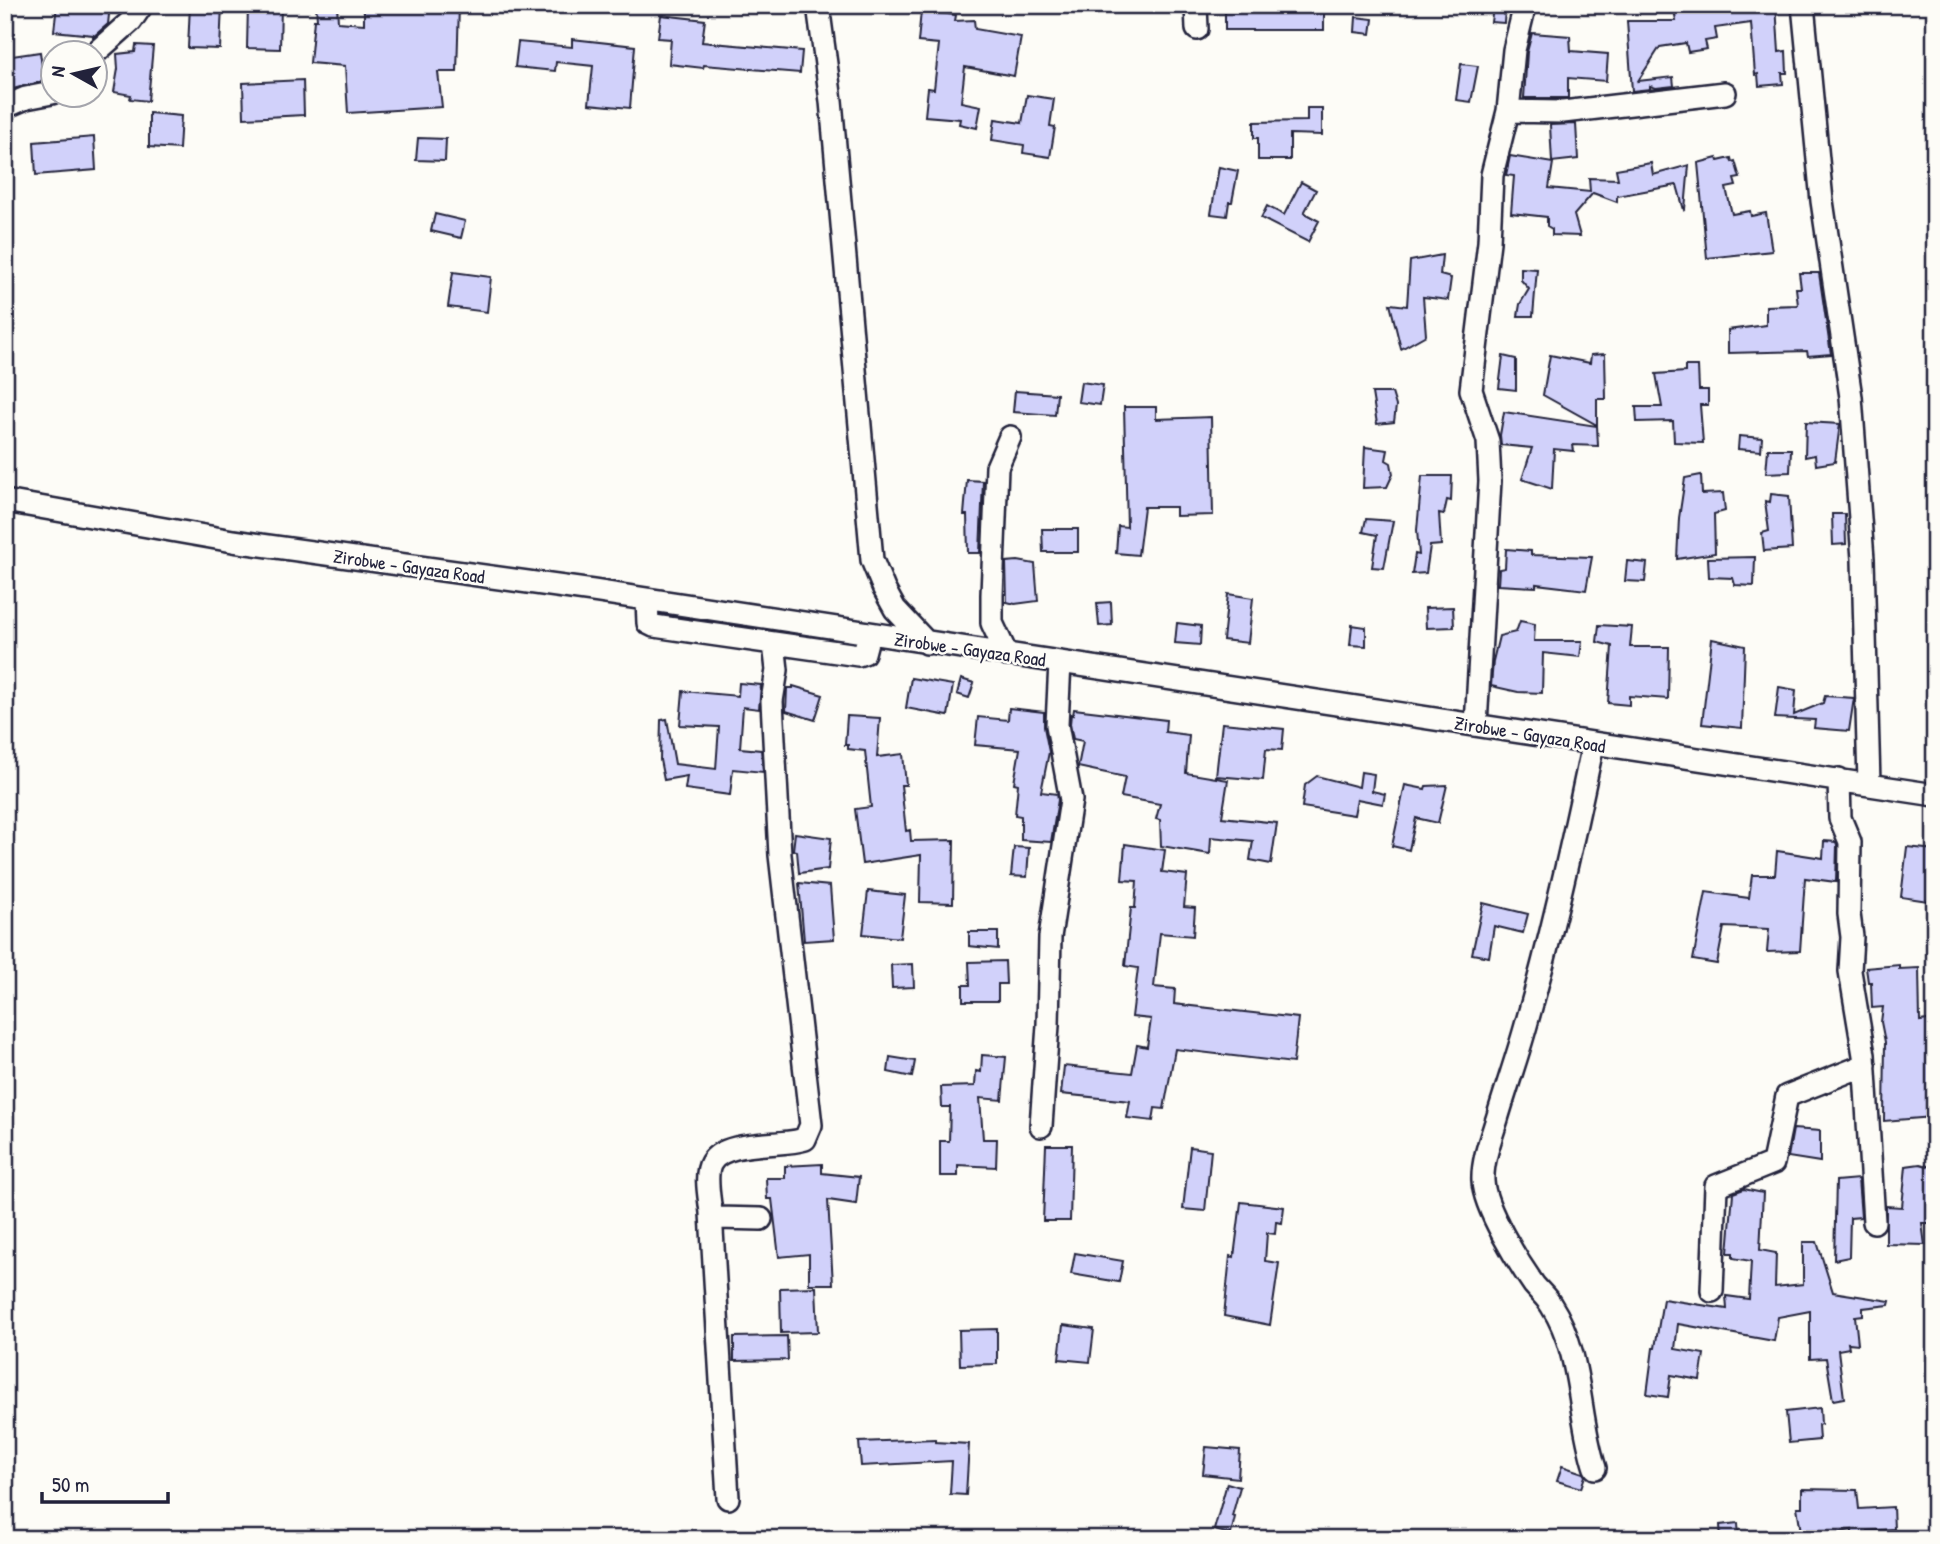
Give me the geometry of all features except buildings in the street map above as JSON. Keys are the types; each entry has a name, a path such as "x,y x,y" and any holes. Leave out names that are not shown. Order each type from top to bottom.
{"street":[{"path":"108,42 131,22 142,5"},
{"path":"818,5 832,115 872,560 895,609 927,643"},
{"path":"1196,5 1197,29"},
{"path":"1476,725 1490,481 1488,441 1471,390 1489,243 1492,175 1508,111 1514,50 1525,5"},
{"path":"1803,5 1822,201 1851,397 1863,559 1869,784"},
{"path":"1508,111 1563,112 1725,93"},
{"path":"5,107 38,96"},
{"path":"1007,655 992,623 992,595 997,467 1010,437"},
{"name":"Zirobwe - Gayaza Road","path":"5,501 233,541 646,600 1935,795"},
{"path":"646,600 648,622 654,626 858,655 864,653 869,634"},
{"path":"728,1498 708,1172 711,1163 722,1152 764,1143 793,1143 805,1139 810,1125 780,855 772,701 777,670 774,643"},
{"path":"1041,1126 1048,1025 1050,937 1071,800 1057,725 1060,662"},
{"path":"1593,744 1564,885 1528,1019 1487,1154 1483,1181 1489,1205 1501,1228 1534,1284 1551,1305 1568,1338 1578,1379 1586,1442 1595,1468"},
{"path":"1839,779 1840,818 1850,842 1850,971 1864,1065 1874,1222"},
{"path":"1712,1291 1716,1186 1773,1163 1787,1096 1864,1065"},
{"path":"711,1213 717,1218 761,1219"}]}
